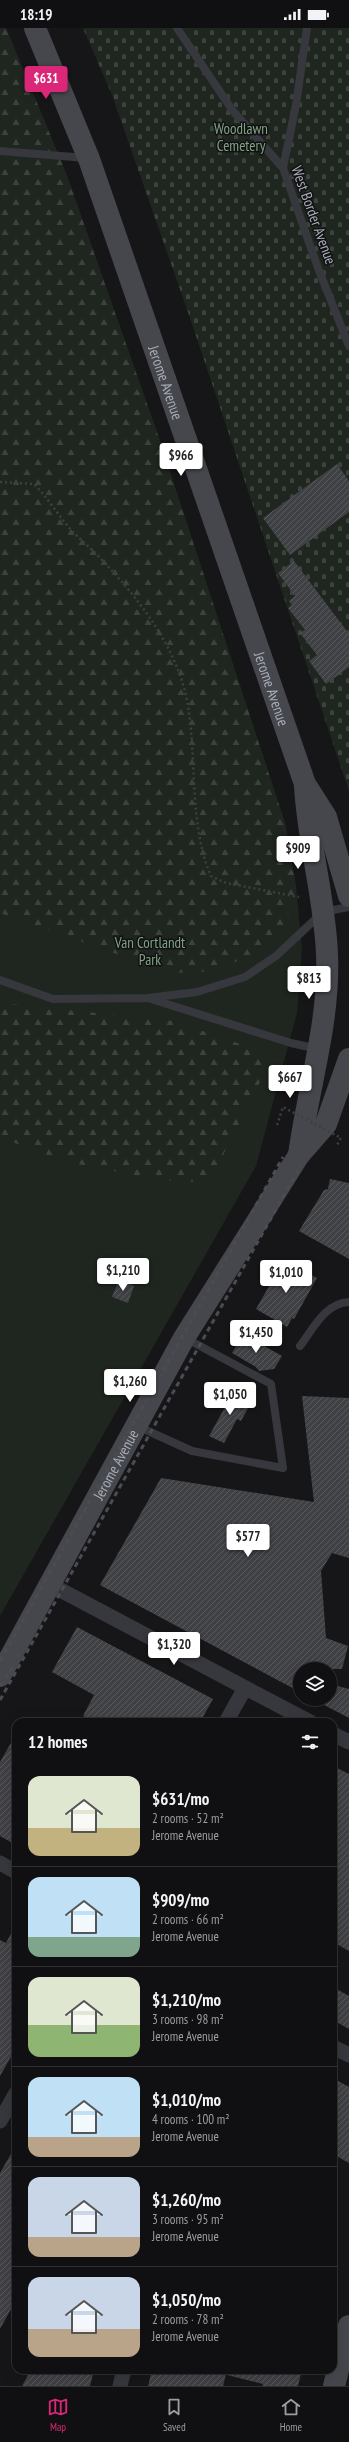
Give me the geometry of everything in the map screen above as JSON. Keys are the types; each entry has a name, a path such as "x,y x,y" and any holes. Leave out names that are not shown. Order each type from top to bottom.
{"main road":[{"name":"Jerome Avenue","path":"35,28 89,158 304,784 307,823 323,912 327,954 327,992 318,1049 304,1114 299,1155"},
{"name":"Jerome Avenue","path":"304,784 326,817 349,896"},
{"path":"318,1049 349,1055"},
{"name":"Jerome Avenue","path":"0,1676 51,1586 184,1338 299,1155 326,1124 349,1059"},
{"path":"334,2386 349,2326"}],"street":[{"path":"51,1586 302,1718"},
{"path":"228,1718 245,1688"},
{"path":"337,1736 349,1742"},
{"path":"0,1863 12,1870"},
{"path":"337,2049 349,2055"},
{"path":"0,2121 12,2100"},
{"path":"120,2386 123,2374"}],"lane":[{"name":"West Border Avenue","path":"177,28 233,111 283,168 318,268 349,346"},
{"path":"283,168 296,105 307,28"},
{"path":"0,151 89,158"},
{"path":"0,980 52,999 148,998 197,992 246,977 276,956 323,912 349,907"},
{"path":"148,998 291,1043 318,1049"},
{"path":"300,1346 326,1311 340,1302 349,1302"},
{"path":"137,1426 192,1451 282,1468 271,1384 184,1338"}],"path":[{"path":"0,482 24,482 34,484 74,533 117,577 153,623 165,642 182,680 188,705 200,829 205,861 212,876 232,884 299,897"},
{"path":"277,1125 283,1107 341,1138 337,1145"}],"green space":[{"name":"Van Cortlandt Park","path":"0,28 6,28 66,173 158,435 285,823 296,886 302,950 297,1013 256,1166 0,1616"},
{"path":"0,28 6,28 66,173 158,435 285,823 296,886 285,926 260,950 216,971 171,973 0,913"},
{"name":"Woodlawn Cemetery","path":"83,28 349,28 349,791 189,315 112,95"},
{"path":"0,1003 174,1021 252,1048 269,1064 213,1175 196,1182 160,1180 67,1162 12,1142 0,1133"}],"building":[{"path":"337,464 349,481 349,512 290,555 263,518"},
{"path":"294,561 349,634 349,667 326,684 309,661 317,655 300,633 305,630 288,608 292,605 289,601 295,596 278,573"},
{"path":"330,1179 349,1183 349,1259 299,1231 324,1190 328,1189"},
{"path":"284,1260 317,1278 294,1319 292,1318 287,1327 256,1309"},
{"path":"119,1280 134,1286 128,1303 112,1297"},
{"path":"243,1334 282,1356 274,1369 259,1371 256,1367 232,1353"},
{"path":"234,1391 252,1401 241,1421 237,1419 224,1443 209,1436"},
{"path":"302,1396 349,1398 349,1558 332,1553 321,1571 326,1638 348,1646 342,1669 337,1669 337,1662 293,1662 293,1688 100,1585 161,1478 314,1502"},
{"path":"77,1627 213,1699 202,1718 86,1718 83,1716 94,1695 52,1672"},
{"path":"337,1686 349,1689 349,1718 326,1706 337,1706"},
{"path":"12,1741 12,1843 0,1836 0,1762"},
{"path":"337,1768 349,1774 349,1951 337,1944"},
{"path":"12,1932 12,2055 0,2076 0,1940 6,1943"},
{"path":"337,1989 349,1996 349,2029 337,2022"},
{"path":"337,2080 349,2087 349,2163 337,2156"},
{"path":"12,2152 12,2307 0,2329 0,2173"},
{"path":"29,2374 93,2374 90,2386 22,2386"},
{"path":"151,2374 226,2374 223,2386 148,2386"},
{"path":"301,2374 298,2386 262,2386 263,2384 227,2375"}],"railway":[{"path":"0,1661 283,1157"},
{"path":"0,1700 301,1165"},
{"path":"0,1686 16,1663"}]}
